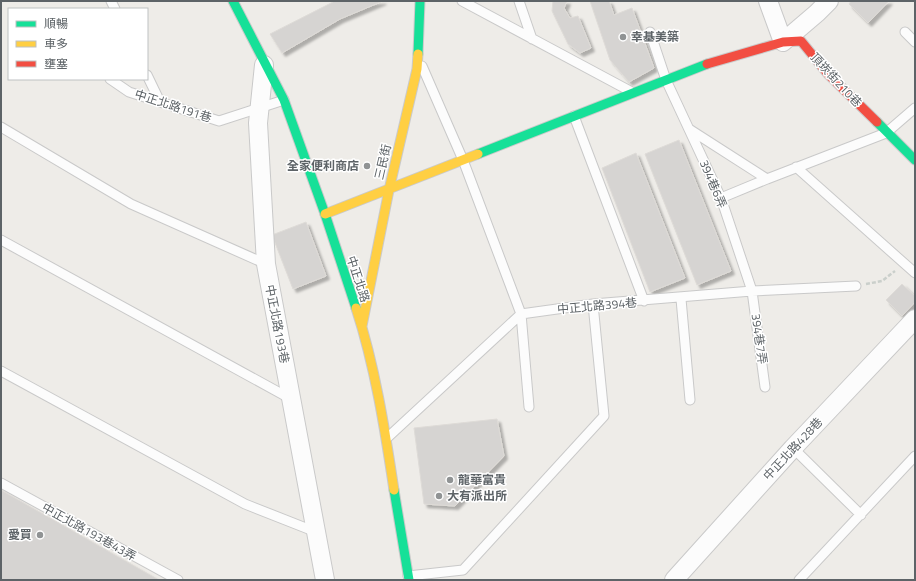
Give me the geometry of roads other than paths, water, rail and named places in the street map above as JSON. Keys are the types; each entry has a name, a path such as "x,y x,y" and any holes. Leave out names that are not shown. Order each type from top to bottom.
{"street":[{"name":"中正北路","path":"233,1 264,65 284,100 325,214 362,327 386,439 408,578"},
{"name":"三民街","path":"362,327 389,190 417,69 420,1"},
{"path":"768,1 783,42"},
{"path":"325,214 700,66 783,42 818,13 828,1"},
{"name":"頂崁街210巷","path":"783,42 801,41 828,74 915,160"},
{"name":"中正北路193巷","path":"264,65 261,107 258,123 266,264 325,580"},
{"name":"中正北路428巷","path":"674,580 793,448 915,319"}],"lane":[{"path":"462,1 633,92"},
{"path":"519,1 532,39"},
{"name":"394巷6弄","path":"650,32 666,80 721,198 752,291"},
{"path":"905,32 915,42"},
{"path":"418,56 463,160 521,314 529,407"},
{"path":"148,77 160,102"},
{"name":"中正北路191巷","path":"111,80 129,92 219,121 284,100"},
{"path":"721,198 767,178 886,132 915,108"},
{"path":"574,116 644,302"},
{"path":"1,127 131,204 266,264"},
{"path":"689,129 767,178"},
{"path":"796,167 915,273"},
{"path":"1,240 291,399"},
{"name":"中正北路394巷","path":"521,314 593,304 681,299 752,291 856,286"},
{"name":"394巷7弄","path":"752,291 765,387"},
{"path":"681,299 690,400"},
{"path":"408,578 463,570 604,416 593,304"},
{"path":"386,439 521,314"},
{"path":"1,371 245,504 316,532"},
{"path":"793,448 861,515"},
{"path":"798,580 861,515 915,456"},
{"name":"中正北路193巷43弄","path":"1,483 178,580"}],"place":[{"name":"幸基美築","path":"623,37"},
{"name":"全家便利商店","path":"367,166"},
{"name":"龍華富貴","path":"450,480"},
{"name":"大有派出所","path":"439,496"},
{"name":"愛買","path":"40,535"}]}
